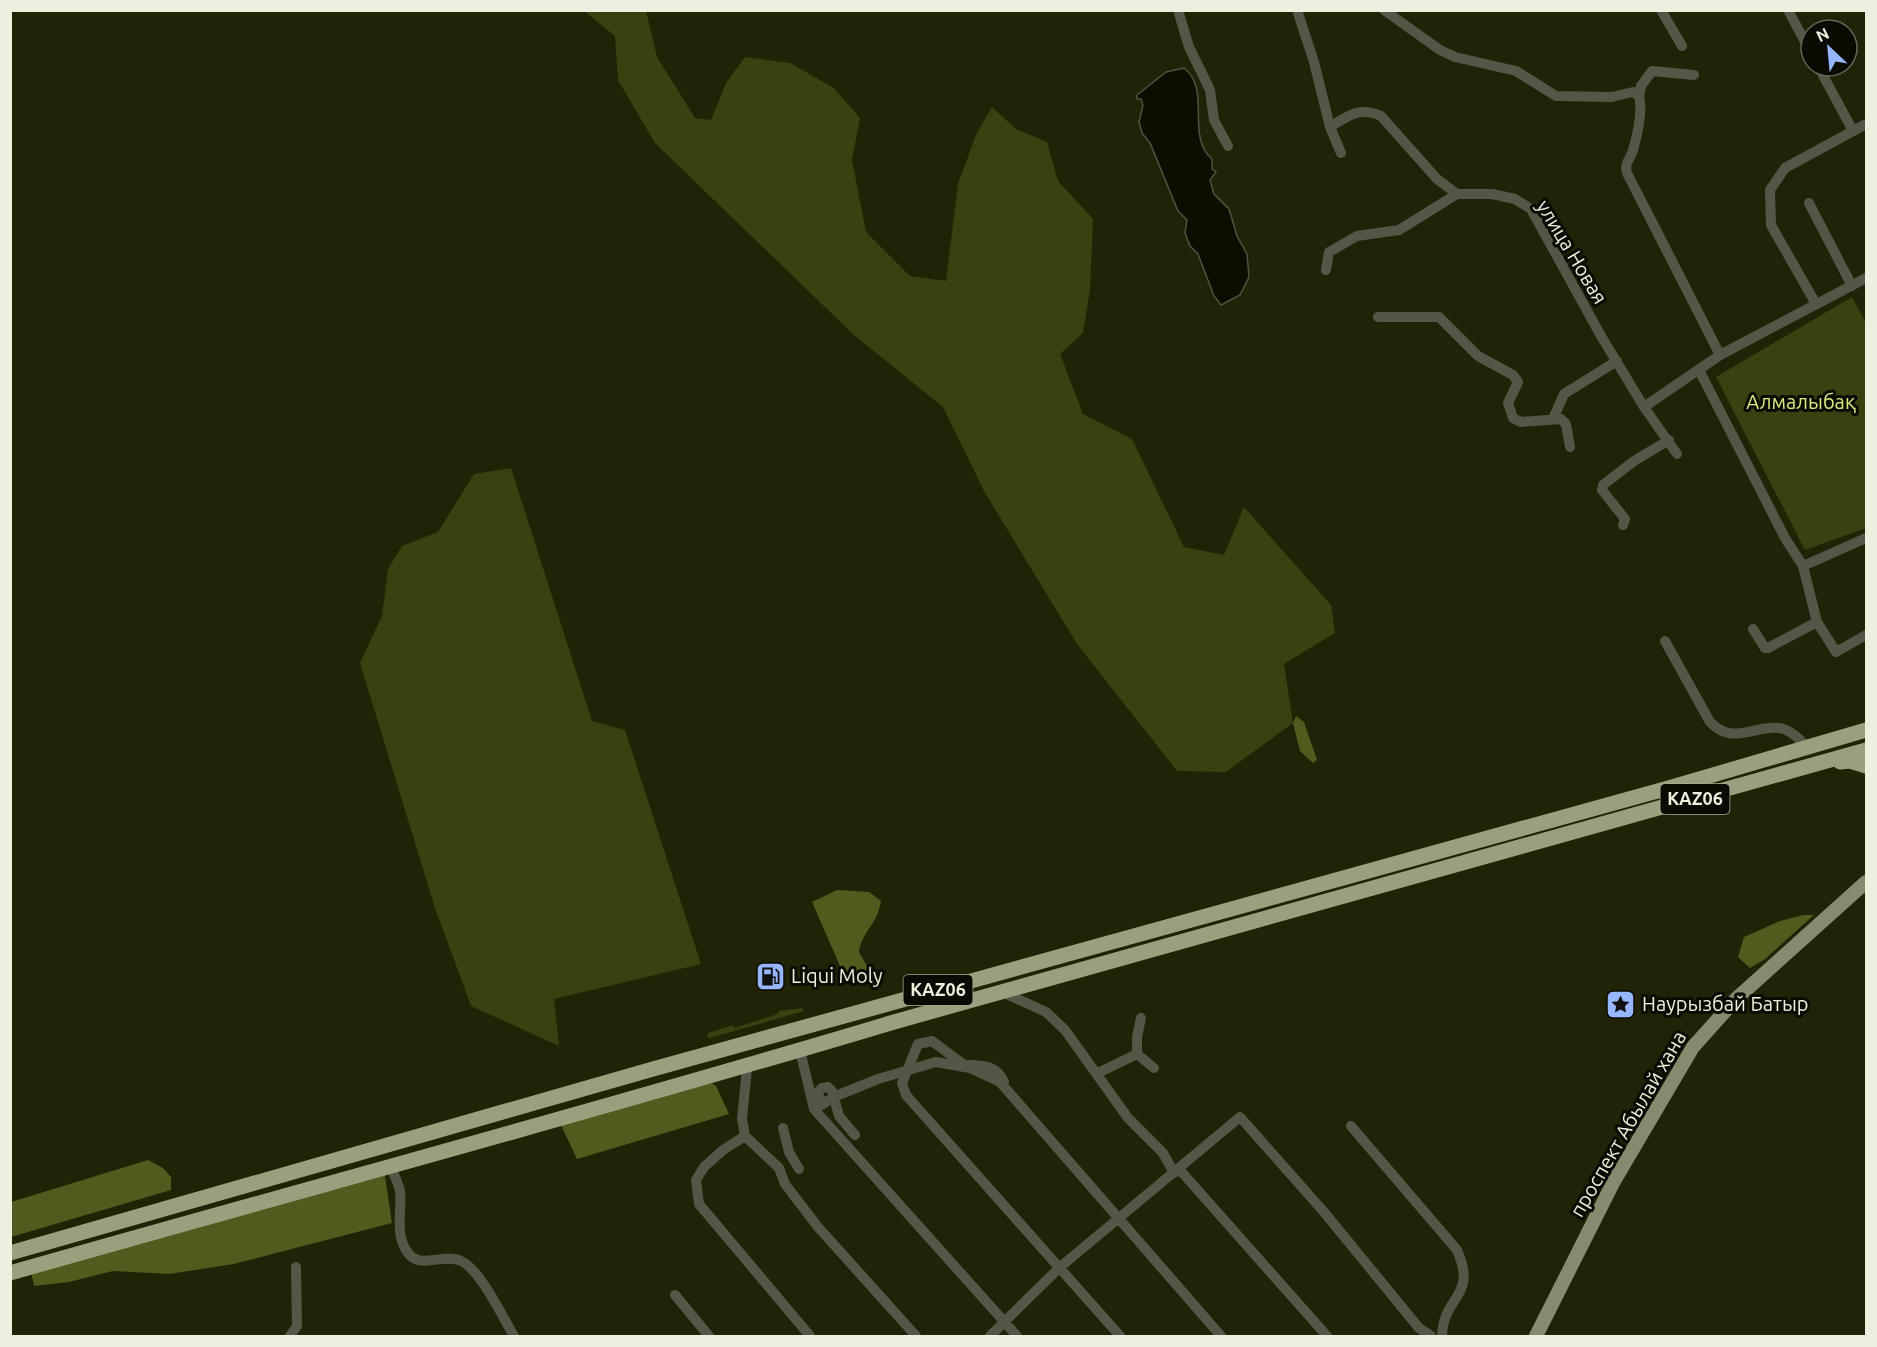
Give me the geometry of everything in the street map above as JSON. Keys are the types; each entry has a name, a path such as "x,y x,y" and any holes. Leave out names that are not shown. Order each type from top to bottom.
{"highway":[{"name":"KАZ06","path":"10,1253 653,1069 1866,730"},
{"name":"KАZ06","path":"10,1274 390,1165 747,1068 800,1050 1002,992 1677,804 1798,767 1866,750"},
{"path":"1798,767 1850,761 1866,766"}],"main road":[{"name":"проспект Абылай хана","path":"1536,1336 1613,1184 1693,1047 1737,998 1866,882"}],"street":[{"path":"1178,10 1190,47 1210,90 1214,120 1228,146"},
{"path":"1297,10 1314,62 1330,127 1341,153"},
{"path":"1384,10 1440,50 1455,57 1516,71 1556,96 1612,97 1633,92 1639,96"},
{"path":"1661,10 1682,46"},
{"path":"1788,10 1799,31"},
{"path":"1694,75 1652,71 1641,86 1632,152 1626,164 1627,174 1720,355"},
{"path":"1824,78 1853,131"},
{"path":"1326,270 1329,252 1344,242 1357,236 1399,230 1456,194 1437,179 1381,116 1365,110 1330,127"},
{"path":"1816,304 1771,225 1770,190 1785,168 1866,124"},
{"name":"улица Новая","path":"1456,194 1492,194 1515,199 1531,209 1644,407 1677,454"},
{"path":"1644,407 1720,355 1816,304 1861,284 1809,203"},
{"path":"1378,317 1439,317 1478,356 1513,375 1518,382 1508,403 1513,418 1521,422 1561,418 1566,424 1570,447"},
{"path":"1553,419 1564,394 1617,361"},
{"path":"1699,370 1785,538 1803,566 1817,622 1836,652 1866,635"},
{"path":"1623,525 1625,519 1602,490 1604,485 1634,461 1669,440"},
{"path":"1803,566 1866,538"},
{"path":"1753,629 1765,648 1768,648 1817,622"},
{"path":"1665,641 1710,722 1719,731 1732,734 1780,728 1794,735 1807,747"},
{"path":"1002,992 1046,1012 1065,1030 1098,1072 1128,1118 1163,1153 1176,1171 1327,1336"},
{"path":"1137,1054 1137,1037 1141,1018"},
{"path":"967,1067 932,1041 925,1040 918,1044 905,1071 902,1083 906,1095 1120,1336"},
{"path":"800,1050 819,1106 1017,1336"},
{"path":"1098,1072 1137,1054"},
{"path":"1137,1054 1154,1068"},
{"path":"819,1106 834,1097 936,1062 967,1067 986,1074 1006,1089 1120,1217 1162,1270 1221,1336"},
{"path":"747,1068 742,1119 745,1136 779,1168 785,1184 818,1227 916,1336"},
{"path":"834,1097 839,1116 855,1136"},
{"path":"990,1336 1059,1268 1240,1118 1324,1212 1419,1328 1431,1336"},
{"path":"1351,1126 1457,1250 1465,1269 1465,1281 1443,1320 1442,1336"},
{"path":"783,1128 789,1152 799,1169"},
{"path":"745,1136 723,1150 700,1173 696,1180 699,1204 810,1336"},
{"path":"785,1184 789,1152"},
{"path":"390,1165 399,1189 400,1239 407,1253 415,1260 452,1258 462,1261 473,1270 514,1336"},
{"path":"290,1336 297,1326 296,1267"},
{"path":"675,1295 709,1336"}],"green space":[{"path":"584,11 646,11 657,57 695,118 711,120 726,83 745,57 790,63 834,88 860,118 852,160 866,232 910,276 946,281 958,184 976,135 992,107 1016,129 1047,142 1058,181 1093,219 1090,290 1083,333 1060,354 1083,414 1132,439 1184,547 1224,555 1244,507 1331,605 1335,633 1284,664 1293,723 1226,772 1177,771 1077,644 984,491 943,407 854,335 655,143 618,80 615,36"},
{"name":"Алмалыбақ","path":"1852,297 1866,323 1866,528 1805,550 1716,377"},
{"path":"511,468 592,721 625,730 701,964 554,999 559,1046 471,1006 435,908 360,663 382,616 388,569 402,546 438,532 474,474"},
{"path":"1296,716 1304,722 1317,760 1313,763 1300,751 1293,723"},
{"path":"837,890 869,892 881,901 859,952 868,968 863,986 843,982 840,966 812,902"},
{"path":"1814,915 1765,959 1750,968 1738,957 1744,937 1780,921"},
{"path":"802,1008 804,1011 707,1037 708,1033 733,1025 734,1028 778,1014 779,1011"},
{"path":"710,1082 716,1086 729,1114 577,1159 560,1123"},
{"path":"148,1160 163,1168 171,1177 171,1190 11,1237 11,1202"},
{"path":"384,1170 392,1223 234,1264 169,1274 113,1271 69,1282 34,1286 31,1272"}],"shaded area":[{"path":"1184,68 1192,77 1196,88 1200,138 1204,149 1212,159 1212,169 1216,172 1210,180 1214,194 1229,209 1237,236 1247,254 1249,277 1240,295 1221,305 1214,296 1198,254 1190,246 1185,233 1187,220 1178,211 1139,122 1143,105 1141,99 1137,99 1137,95 1166,72"}],"place":[{"name":"Liqui Moly","path":"770,976"},
{"name":"Наурызбай Батыр","path":"1621,1004"}]}
